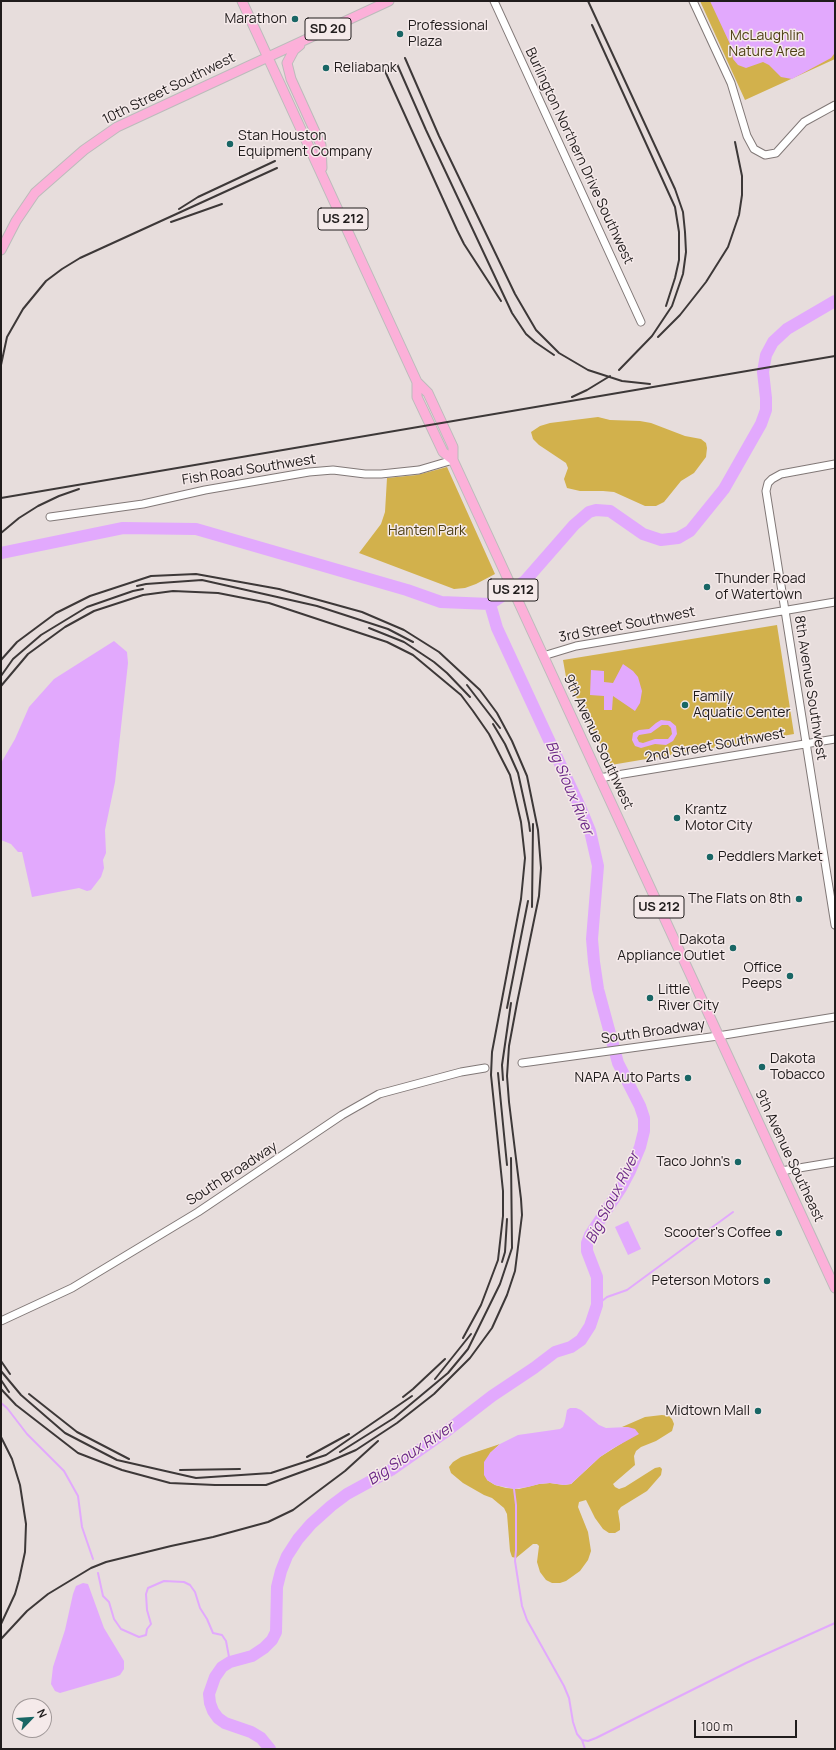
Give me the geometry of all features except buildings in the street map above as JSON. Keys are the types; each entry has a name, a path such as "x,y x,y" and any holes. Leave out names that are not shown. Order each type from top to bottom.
{"main road":[{"name":"9th Avenue Southwest","path":"242,1 417,382 417,397 420,404 443,452 453,460 718,1036"},
{"name":"10th Street Southwest","path":"1,250 16,221 35,193 84,150 117,127 389,1"},
{"path":"308,38 294,50 287,63 291,79 321,146 322,174"},
{"name":"9th Avenue Southeast","path":"718,1036 835,1288"}],"street":[{"name":"Burlington Northern Drive Southwest","path":"494,1 641,322"},
{"path":"693,1 733,87 750,143 754,150 765,155 776,152 804,122 835,105"},
{"name":"Fish Road Southwest","path":"50,518 143,504 205,490 302,473 333,470 365,474 381,474 419,470 453,460"},
{"name":"8th Avenue Southwest","path":"835,464 786,473 772,479 767,487 766,495 835,925"},
{"name":"3rd Street Southwest","path":"544,656 576,646 835,602"},
{"name":"2nd Street Southwest","path":"600,778 835,739"},
{"path":"827,877 835,876"},
{"name":"South Broadway","path":"522,1063 718,1036 835,1017"},
{"name":"South Broadway","path":"1,1321 72,1288 198,1212 342,1115 379,1094 460,1072 485,1068"},
{"path":"781,1171 835,1162"}],"green space":[{"name":"McLaughlin Nature Area","path":"700,1 835,1 835,59 745,100"},
{"path":"598,417 610,420 651,423 685,436 701,439 706,443 706,457 694,473 681,481 664,502 656,506 645,506 614,492 580,491 567,488 564,479 568,468 566,463 539,445 533,439 531,432 540,426 550,423"},
{"name":"Hanten Park","path":"447,467 495,574 476,584 465,588 454,589 359,553 381,524 385,512 387,478 417,475"},
{"name":"Family Aquatic Center","path":"777,625 794,734 611,765 566,677 563,660"},
{"path":"662,1415 669,1416 672,1419 674,1424 672,1431 636,1451 634,1456 635,1465 613,1484 619,1489 625,1487 655,1468 660,1467 662,1469 661,1475 647,1491 621,1507 618,1511 620,1530 615,1533 609,1533 603,1529 595,1518 586,1500 579,1502 578,1507 588,1532 591,1551 588,1560 580,1571 566,1581 560,1583 552,1583 546,1580 540,1572 537,1562 539,1546 537,1544 533,1544 516,1558 512,1557 510,1551 507,1514 504,1508 492,1498 463,1483 451,1473 449,1467 453,1462 461,1457 500,1444 490,1453 487,1480 495,1485 519,1489 539,1484 571,1484 600,1457 622,1443 628,1427 622,1427 645,1417"}],"shaded area":[{"name":"McLaughlin Nature Area","path":"710,1 835,1 834,54 831,58 792,79 781,77 769,65 763,62 746,68 738,65 733,59 730,44"},
{"path":"114,641 127,652 128,663 115,782 105,830 106,853 103,860 104,868 101,877 91,890 87,891 79,888 32,897 22,852 18,852 11,844 1,840 1,763 15,739 29,707 54,679"},
{"path":"623,664 633,671 638,677 642,691 640,703 635,711 613,696 612,710 604,710 604,696 590,695 591,670 604,671 604,682 613,683"},
{"path":"661,720 670,721 676,726 677,734 673,741 666,745 655,744 641,748 635,746 632,740 633,733 639,730 649,729","holes":["662,725 668,725 671,728 672,734 668,739 655,739 643,743 639,742 637,738 639,735 651,733"]},
{"path":"628,1221 641,1249 628,1255 615,1227"},
{"path":"570,1408 581,1410 599,1425 606,1428 628,1427 635,1429 639,1434 600,1457 571,1484 564,1485 550,1483 514,1489 495,1485 487,1480 484,1475 484,1462 490,1453 500,1444 518,1435 560,1429 563,1427 567,1410"},
{"path":"83,1583 88,1584 104,1628 124,1661 124,1669 120,1675 115,1677 60,1693 55,1691 51,1684 53,1667 65,1630 73,1594 76,1586"}],"waterway":[{"name":"Big Sioux River","path":"490,604 525,581 574,525 589,512 596,510 610,511 643,534 661,540 678,538 690,531 724,489 761,424 766,410 763,372 766,355 773,342 787,329 835,301"},
{"path":"1,553 123,528 196,529 407,590 441,602 490,604"},
{"name":"Big Sioux River","path":"270,1749 261,1738 251,1732 225,1723 218,1718 213,1711 209,1694 215,1677 222,1667 230,1662 252,1656 264,1648 272,1640 276,1632 277,1587 287,1556 298,1539 311,1524 347,1494 391,1470 555,1352 571,1347 581,1340 590,1326 597,1305 597,1277 587,1251 587,1243 590,1235 621,1188 630,1171 640,1147 644,1131 644,1118 640,1106 618,1063 598,989 592,939 598,866 590,831 497,628 490,604"},
{"path":"597,1305 607,1297 627,1290 733,1212"},
{"path":"1,1403 7,1408 27,1434 64,1471 78,1496 82,1527 93,1559"},
{"path":"514,1489 516,1505 515,1561 522,1606 527,1620 564,1686 569,1698 573,1722 577,1734 582,1740 585,1749"},
{"path":"98,1573 103,1596 109,1602 114,1619 121,1629 139,1637 146,1635 147,1629 151,1624 147,1610 146,1594 148,1588 164,1581 184,1582 190,1585 195,1592 200,1608 213,1633 222,1635 226,1641 230,1662"},
{"path":"582,1740 588,1741 596,1738 746,1663 835,1623"}],"railway":[{"path":"588,1 675,189 683,212 685,232 686,252 683,274 672,306 652,336 619,370"},
{"path":"592,25 675,207 679,232 679,260 666,306"},
{"path":"405,58 439,136 515,294 536,330 559,353 588,370 622,381 650,384"},
{"path":"397,64 426,130 512,313 526,334 554,355"},
{"path":"384,69 464,244 501,301"},
{"path":"658,337 680,315 706,282 728,247 739,215 742,195 742,176 735,142"},
{"path":"179,209 198,197 275,161"},
{"path":"1,365 7,337 23,309 46,281 62,269 80,258 277,168"},
{"path":"171,222 222,204"},
{"path":"1,498 835,356"},
{"path":"572,397 610,376"},
{"path":"1,533 19,518 38,506 79,489"},
{"path":"1,660 17,642 56,613 90,596 151,576 196,574 279,589 362,612 404,630 439,652 480,690 497,713 512,741 527,776 538,830 541,868 539,896 509,1046 507,1076 522,1215 515,1271 507,1295 492,1328 470,1358 434,1394 397,1423 356,1450 326,1463 266,1485 215,1485 170,1483 122,1470 78,1453 16,1405 1,1389"},
{"path":"137,586 202,580 317,606 388,629 413,642"},
{"path":"1,676 13,659 41,635 87,607 143,589"},
{"path":"1,686 28,654 65,627 94,611 143,595 173,591 218,593 269,603 387,642 413,655 461,695 473,711 489,734 510,775 521,822 525,858 521,899 492,1052 491,1075 503,1191 503,1216 498,1260 481,1305 463,1338"},
{"path":"369,628 404,642 434,662 470,697"},
{"path":"467,685 500,728"},
{"path":"493,724 505,744 518,773 530,831"},
{"path":"532,907 533,824"},
{"path":"507,1008 528,901"},
{"path":"503,1080 502,1065 511,1003"},
{"path":"498,1073 507,1165"},
{"path":"340,1452 394,1418 448,1373 468,1349 500,1284 512,1248 511,1158"},
{"path":"502,1262 505,1252 507,1219"},
{"path":"435,1379 471,1334"},
{"path":"403,1397 445,1359"},
{"path":"1,1361 10,1374"},
{"path":"1,1371 21,1395 65,1433 117,1460 196,1478 271,1473 326,1455 412,1396"},
{"path":"1,1380 9,1392"},
{"path":"29,1394 77,1432 129,1459"},
{"path":"307,1457 349,1434"},
{"path":"1,1437 12,1459 20,1485 26,1524 25,1552 19,1580 15,1594 1,1624"},
{"path":"1,1639 27,1611 48,1594 91,1568 106,1562 213,1537 268,1522 293,1510 345,1471 378,1441"},
{"path":"180,1470 240,1469"}],"place":[{"name":"Marathon","path":"295,19"},
{"name":"Professional Plaza","path":"400,34"},
{"name":"Reliabank","path":"326,68"},
{"name":"Stan Houston Equipment Company","path":"230,144"},
{"name":"Thunder Road of Watertown","path":"707,587"},
{"name":"Family Aquatic Center","path":"685,705"},
{"name":"Krantz Motor City","path":"677,818"},
{"name":"Peddlers Market","path":"710,857"},
{"name":"The Flats on 8th","path":"799,899"},
{"name":"Dakota Appliance Outlet","path":"733,948"},
{"name":"Office Peeps","path":"790,976"},
{"name":"Little River City","path":"650,998"},
{"name":"Dakota Tobacco","path":"762,1067"},
{"name":"NAPA Auto Parts","path":"688,1078"},
{"name":"Taco John's","path":"738,1162"},
{"name":"Scooter's Coffee","path":"779,1233"},
{"name":"Peterson Motors","path":"767,1281"},
{"name":"Midtown Mall","path":"758,1411"}]}
